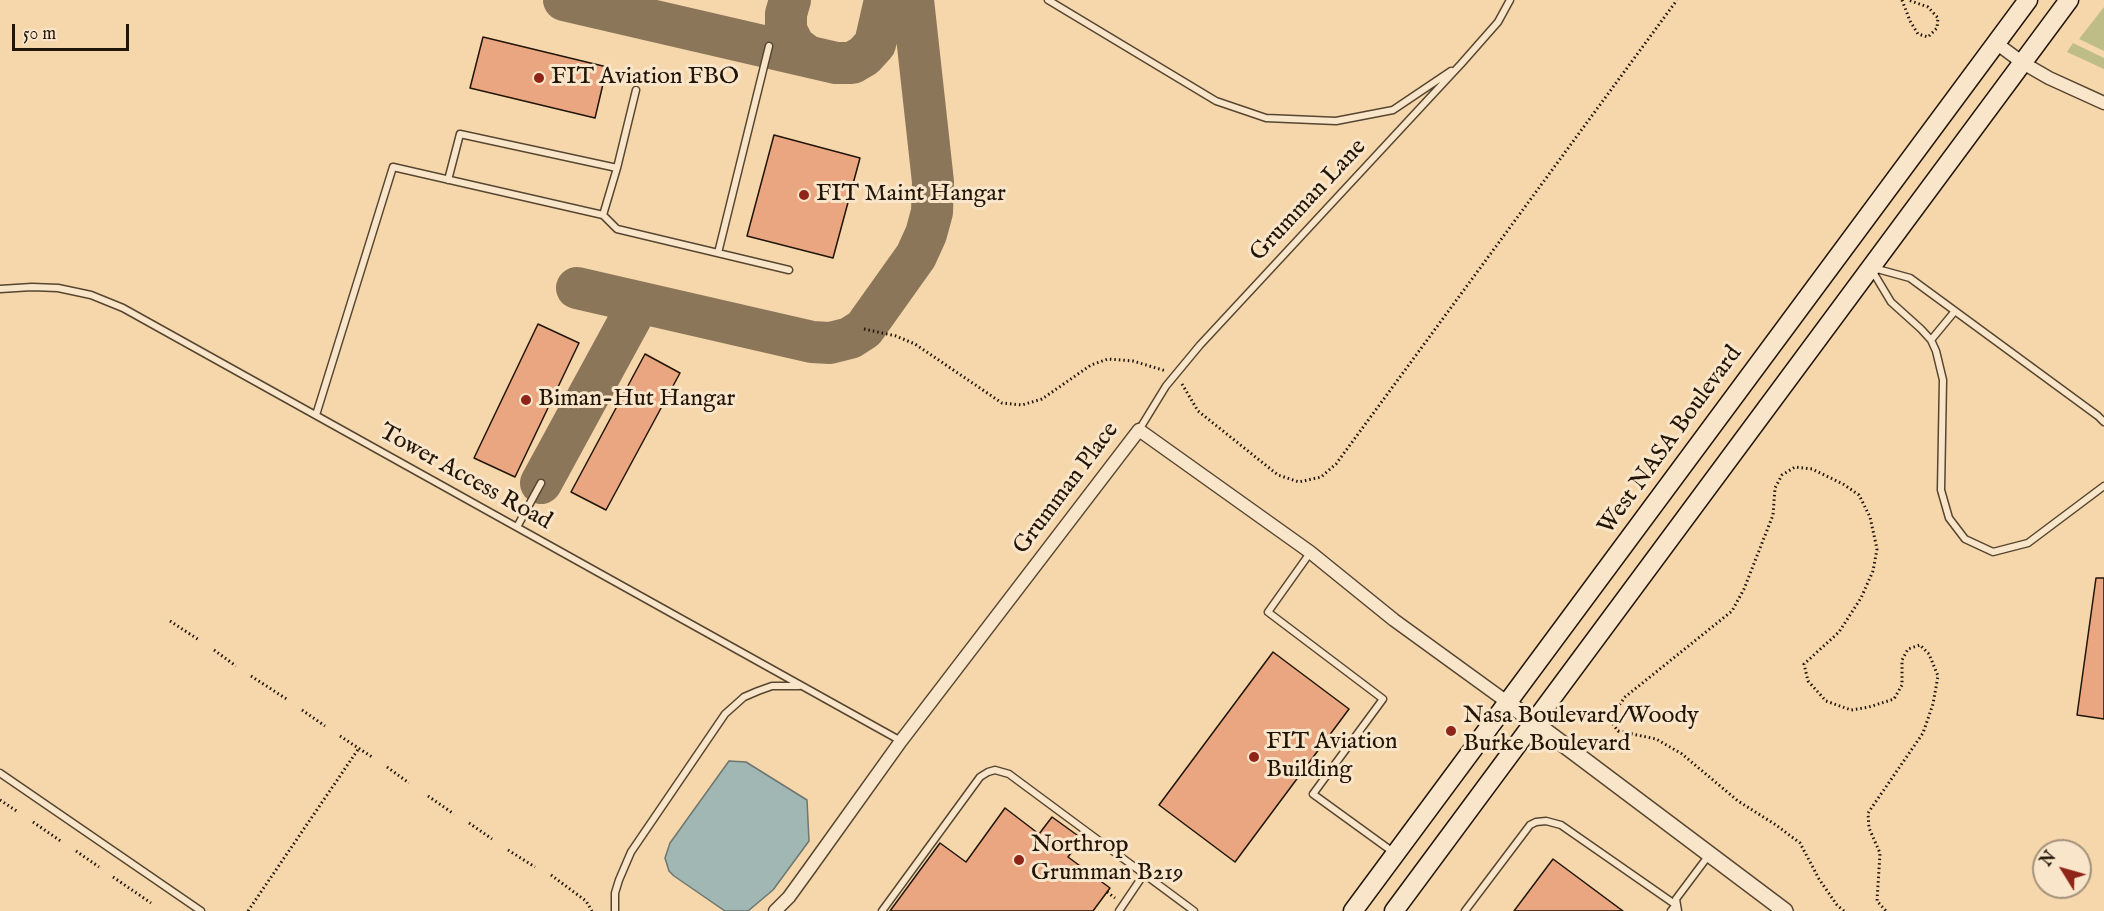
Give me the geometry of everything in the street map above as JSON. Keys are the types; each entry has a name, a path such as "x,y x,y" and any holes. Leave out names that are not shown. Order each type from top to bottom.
{"main road":[{"name":"West NASA Boulevard","path":"1353,911 2028,0"},
{"path":"1394,911 2069,0"},
{"path":"1844,247 1870,267"}],"street":[{"path":"1996,43 2023,63 2049,78 2104,103"},
{"name":"Grumman Place","path":"775,911 789,897 901,741 1139,430 1311,552 1394,620 1507,702"},
{"path":"1507,702 1785,911"}],"lane":[{"path":"1048,0 1216,101 1266,118 1336,121 1393,110 1461,63"},
{"name":"Grumman Lane","path":"1139,430 1166,387 1208,336 1498,22 1510,0"},
{"path":"718,253 769,46"},
{"path":"603,215 636,90"},
{"path":"448,180 460,134 617,168"},
{"path":"316,415 393,167 603,215 617,230 789,270"},
{"path":"1870,267 1910,278 2104,422"},
{"path":"1870,267 1891,302 1913,320 1931,340 1940,365 1943,380 1941,490 1949,518 1965,539 1993,552 2028,543 2104,486"},
{"name":"Tower Access Road","path":"0,290 32,287 58,288 91,296 123,308 901,741"},
{"path":"1931,340 1955,311"},
{"path":"517,527 541,483"},
{"path":"1311,552 1268,612 1383,699 1313,794 1395,854"},
{"path":"615,911 615,893 631,852 725,714 744,697 758,691 772,686 800,686"},
{"path":"882,911 981,777 996,770 1009,774 1194,911"},
{"path":"0,773 201,911"},
{"path":"1466,911 1530,825 1546,821 1561,825 1675,909"},
{"path":"1675,909 1676,899 1709,854"},
{"path":"1119,911 1144,874"}],"path":[{"path":"864,329 896,336 915,344 1002,403 1022,405 1042,399 1091,365 1108,359 1133,361 1176,374 1198,411 1278,475 1299,482 1321,477 1336,464 1677,0"},
{"path":"1902,0 1918,34 1928,37 1937,28 1938,18 1928,7 1908,0"},
{"path":"1844,911 1837,906 1819,879 1800,843 1738,801 1682,754 1656,739 1618,731 1612,723 1615,711 1625,697 1732,611 1744,589 1773,515 1775,488 1782,475 1795,466 1812,469 1843,484 1859,495 1870,517 1877,549 1873,571 1861,598 1839,632 1804,664 1808,681 1826,701 1851,710 1894,699 1902,686 1902,660 1908,648 1920,645 1929,654 1938,676 1933,704 1923,733 1868,813 1869,828 1880,853 1877,901 1886,911"},
{"path":"170,621 199,640"},
{"path":"214,650 236,666"},
{"path":"251,676 288,700"},
{"path":"302,710 325,726"},
{"path":"340,736 372,757"},
{"path":"248,911 358,748"},
{"path":"387,767 410,783"},
{"path":"428,796 454,814"},
{"path":"0,800 18,812"},
{"path":"33,822 62,842"},
{"path":"469,823 492,839"},
{"path":"508,850 535,867"},
{"path":"76,851 99,867"},
{"path":"551,876 586,902 592,911"},
{"path":"113,877 151,903"}],"shaded area":[{"path":"2104,7 2104,51 2079,39"},
{"path":"2073,43 2104,58 2104,69 2067,52"}],"water":[{"path":"729,761 746,762 807,800 809,841 773,890 748,911 725,911 674,876 669,871 665,858 670,843"}],"building":[{"name":"FIT Aviation FBO","path":"483,37 607,67 595,118 470,88"},
{"name":"FIT Maint Hangar","path":"774,135 860,158 833,258 747,236"},
{"name":"Biman-Hut Hangar","path":"538,324 579,343 515,477 474,458"},
{"name":"Biman-Hut Hangar","path":"645,354 680,373 606,510 571,492"},
{"path":"2096,578 2104,578 2104,719 2077,715"},
{"name":"FIT Aviation Building","path":"1273,652 1349,709 1235,862 1159,805"},
{"name":"Northrop Grumman B219","path":"1005,808 1039,834 1052,817 1077,835 1073,840 1078,844 1068,857 1110,888 1093,911 890,911 940,843 966,862"},
{"path":"1553,859 1623,911 1514,911"}],"taxiway":[{"path":"564,0 836,63 852,63 864,56 875,44 885,0"},
{"path":"790,0 786,14 786,30 794,46 806,55"},
{"path":"577,288 812,342 830,343 850,338 864,329 916,256 926,234 932,212 933,182 913,0"},
{"path":"541,483 639,303"}],"place":[{"name":"FIT Aviation FBO","path":"539,78"},
{"name":"FIT Maint Hangar","path":"804,195"},
{"name":"Biman-Hut Hangar","path":"526,400"},
{"name":"Nasa Boulevard/Woody Burke Boulevard","path":"1451,731"},
{"name":"FIT Aviation Building","path":"1254,757"},
{"name":"Northrop Grumman B219","path":"1019,860"}]}
